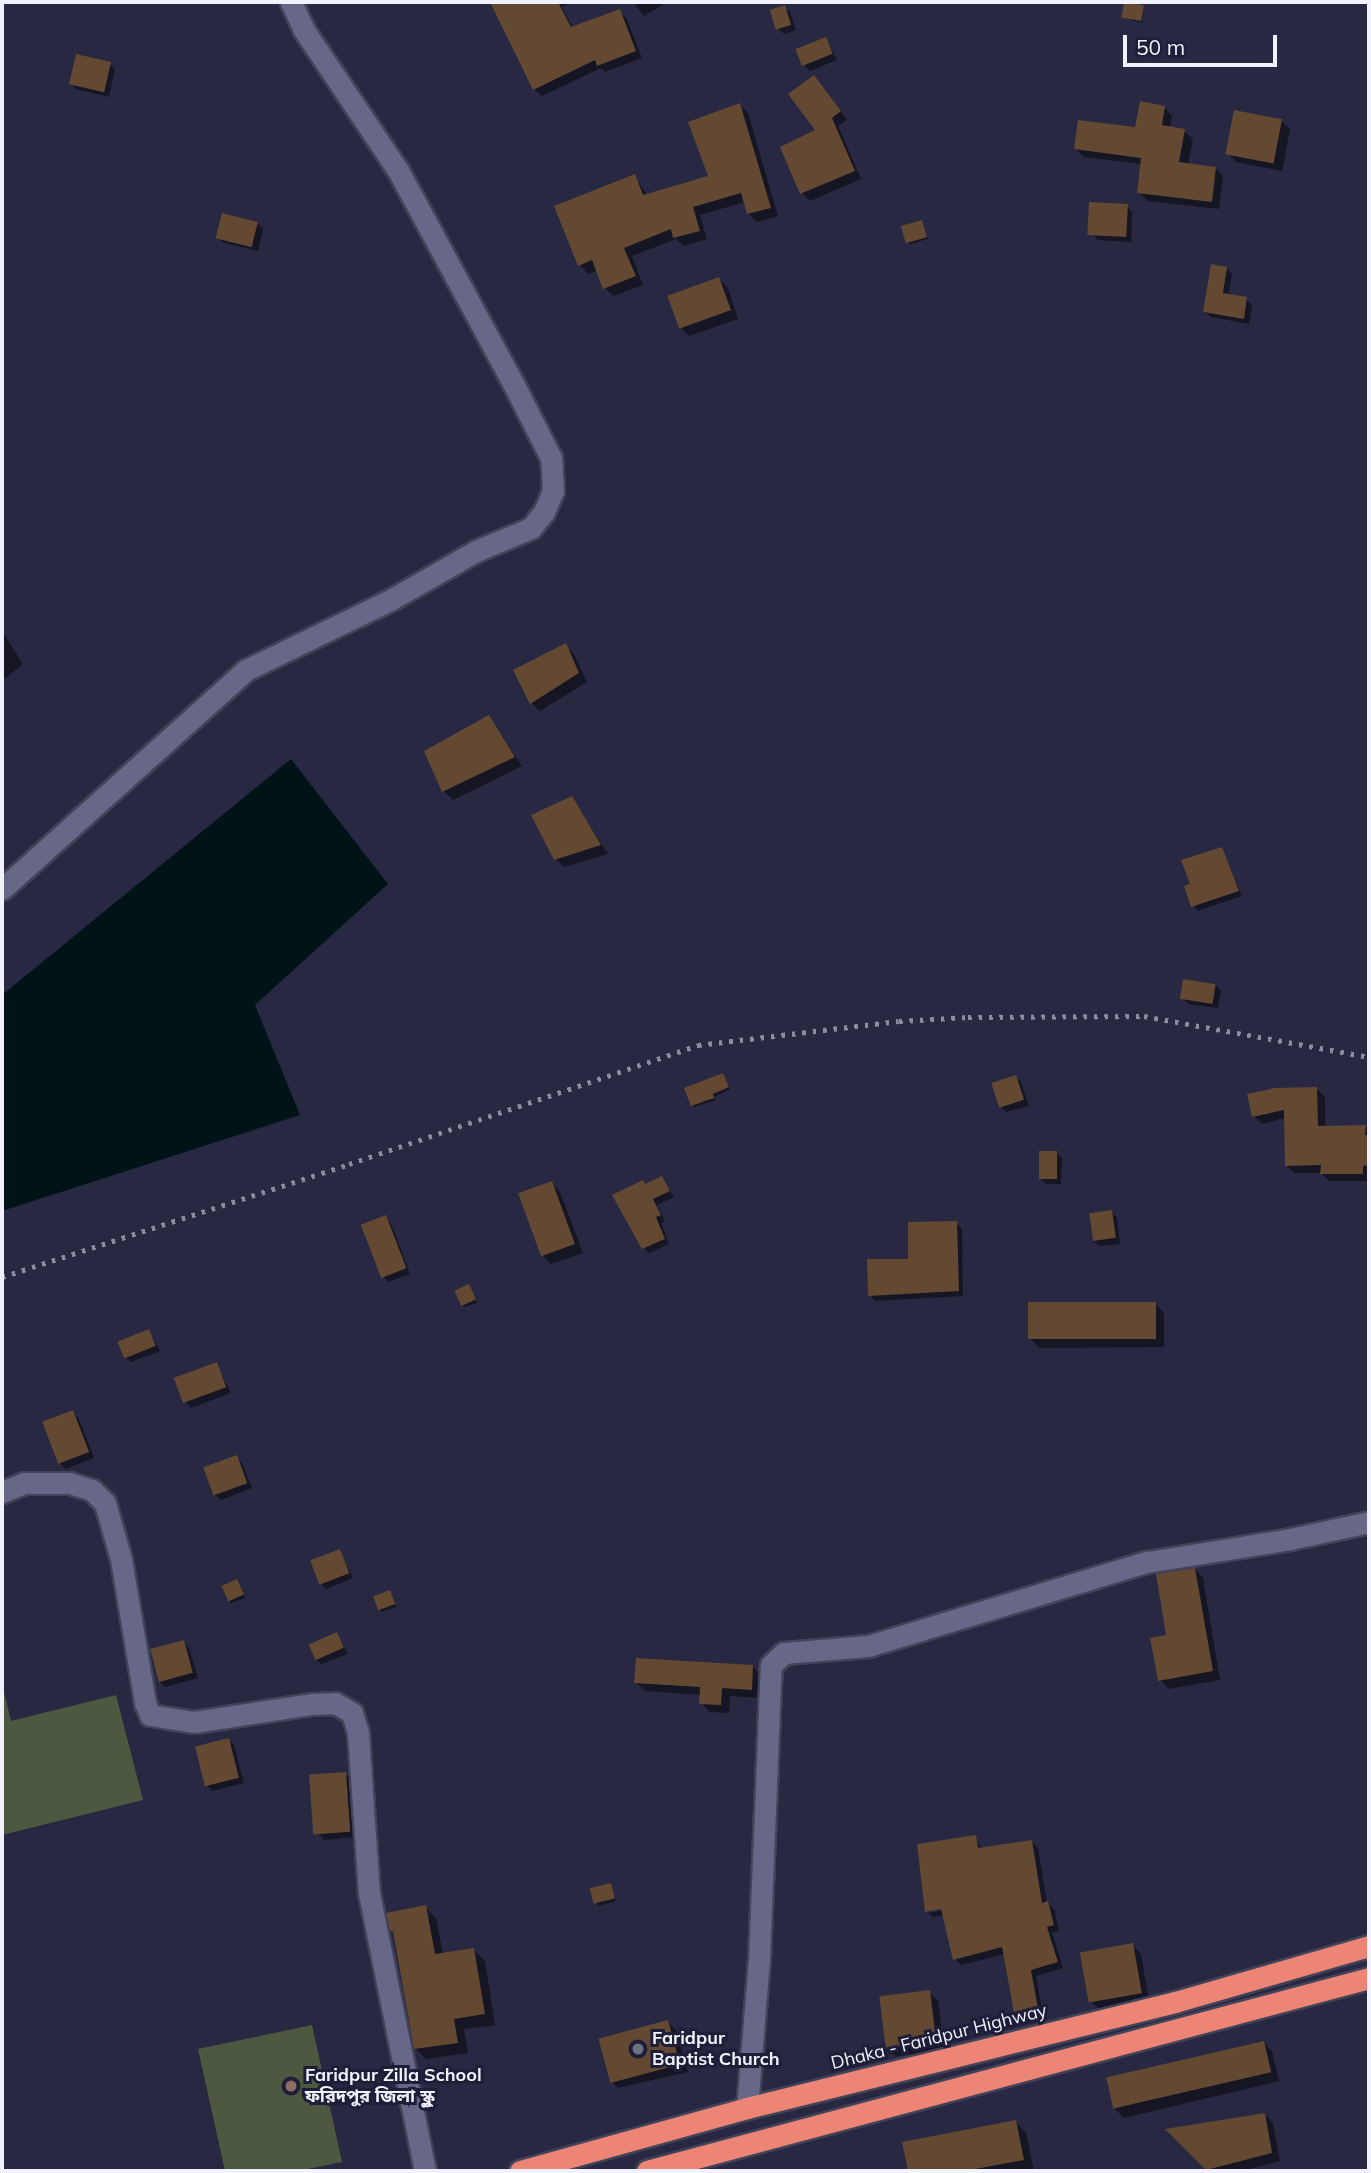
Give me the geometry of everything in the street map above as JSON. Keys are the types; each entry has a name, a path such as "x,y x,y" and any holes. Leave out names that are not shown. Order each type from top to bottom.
{"highway":[{"name":"Dhaka - Faridpur Highway","path":"520,2171 747,2108 1175,2002 1369,1945"},
{"path":"647,2171 1369,1978"}],"street":[{"path":"2,889 247,670 392,599 477,551 531,528 544,512 553,491 551,458 514,385 397,169 304,30 291,2"},
{"path":"2,1492 24,1483 69,1483 92,1490 105,1503 121,1559 145,1703 150,1714 194,1722 311,1704 335,1703 352,1713 358,1733 369,1893 425,2171"},
{"path":"747,2108 759,1959 771,1665 784,1653 868,1646 1147,1562 1290,1539 1369,1522"}],"green space":[{"path":"2,1684 11,1721 116,1695 143,1800 2,1835"},
{"path":"312,2025 342,2162 298,2171 225,2171 198,2049"}],"shaded area":[{"path":"291,759 388,884 255,1005 300,1115 2,1211 2,995"}],"building":[{"path":"490,2 558,2 571,27 620,9 636,51 597,66 595,60 533,90"},
{"path":"1124,2 1144,5 1141,21 1121,18"},
{"path":"785,5 791,25 776,30 770,10"},
{"path":"826,37 833,54 802,66 795,49"},
{"path":"76,54 111,62 104,92 69,84"},
{"path":"814,75 841,111 832,118 855,171 800,194 780,147 815,130 788,94"},
{"path":"1140,101 1165,106 1162,125 1185,129 1179,162 1216,167 1212,202 1137,193 1141,158 1074,149 1078,120 1135,127"},
{"path":"740,103 771,208 747,214 741,193 693,207 700,231 673,238 671,229 624,248 636,276 603,289 592,260 578,266 554,206 635,174 643,195 708,176 688,122"},
{"path":"1234,110 1282,119 1274,164 1225,154"},
{"path":"1089,202 1128,204 1126,237 1087,235"},
{"path":"222,213 258,222 252,247 216,238"},
{"path":"922,220 927,237 906,243 901,226"},
{"path":"1211,264 1227,267 1223,293 1247,297 1244,319 1203,312"},
{"path":"719,277 731,310 679,329 667,296"},
{"path":"566,643 579,673 530,704 513,670"},
{"path":"489,715 515,757 442,792 424,751"},
{"path":"572,796 601,845 554,860 531,815"},
{"path":"1222,847 1239,891 1191,907 1184,886 1190,884 1181,860"},
{"path":"1183,979 1216,984 1212,1004 1180,999"},
{"path":"723,1073 729,1087 713,1094 714,1098 691,1106 684,1088"},
{"path":"1016,1075 1024,1100 999,1108 991,1083"},
{"path":"1317,1087 1318,1126 1366,1125 1365,1135 1369,1135 1369,1165 1363,1166 1363,1174 1320,1174 1321,1165 1285,1166 1284,1110 1252,1117 1247,1094 1275,1088"},
{"path":"1039,1151 1057,1151 1057,1179 1039,1179"},
{"path":"662,1176 670,1191 653,1199 661,1215 656,1217 665,1239 642,1249 612,1195 643,1180 645,1184"},
{"path":"552,1181 575,1244 541,1256 518,1193"},
{"path":"1112,1210 1116,1238 1093,1241 1089,1213"},
{"path":"386,1215 406,1268 381,1278 361,1225"},
{"path":"957,1221 959,1291 868,1296 867,1259 908,1259 908,1222"},
{"path":"469,1284 476,1300 461,1306 454,1291"},
{"path":"1028,1302 1156,1302 1156,1339 1028,1339"},
{"path":"149,1329 156,1346 124,1358 117,1342"},
{"path":"217,1362 226,1387 183,1403 174,1378"},
{"path":"73,1410 89,1452 58,1464 42,1422"},
{"path":"237,1455 247,1483 213,1496 203,1467"},
{"path":"340,1549 349,1573 319,1585 310,1560"},
{"path":"1195,1568 1213,1671 1158,1681 1150,1638 1166,1635 1156,1574"},
{"path":"237,1579 244,1595 228,1601 221,1586"},
{"path":"390,1590 395,1604 378,1610 373,1596"},
{"path":"337,1632 344,1648 316,1660 309,1645"},
{"path":"184,1640 193,1673 159,1682 150,1649"},
{"path":"636,1658 753,1665 752,1690 722,1688 721,1705 699,1704 700,1687 634,1683"},
{"path":"229,1738 239,1778 205,1786 195,1746"},
{"path":"346,1772 350,1832 313,1834 309,1775"},
{"path":"976,1835 978,1848 1032,1840 1042,1903 1048,1901 1054,1925 1047,1927 1058,1962 1031,1970 1039,2014 1015,2018 1002,1947 953,1960 941,1909 925,1912 917,1844"},
{"path":"611,1883 615,1899 594,1904 590,1888"},
{"path":"426,1905 435,1954 474,1948 485,2014 454,2019 458,2043 414,2049 393,1931 390,1931 386,1913"},
{"path":"1133,1943 1142,1993 1089,2003 1080,1952"},
{"path":"930,1990 936,2042 886,2048 879,1996"},
{"name":"Faridpur Baptist Church","path":"668,2020 680,2064 610,2083 598,2039"},
{"path":"1264,2041 1271,2072 1113,2109 1106,2077"},
{"path":"1265,2113 1272,2153 1206,2170 1165,2129"},
{"path":"1016,2120 1024,2160 965,2171 908,2171 902,2142"}],"railway":[{"path":"2,1277 349,1164 698,1045 899,1021 968,1017 1144,1016 1369,1057"}],"place":[{"name":"Faridpur Baptist Church","path":"638,2049"},
{"name":"Faridpur Zilla School ফরিদপুর জিলা স্কুল","path":"291,2086"}]}
